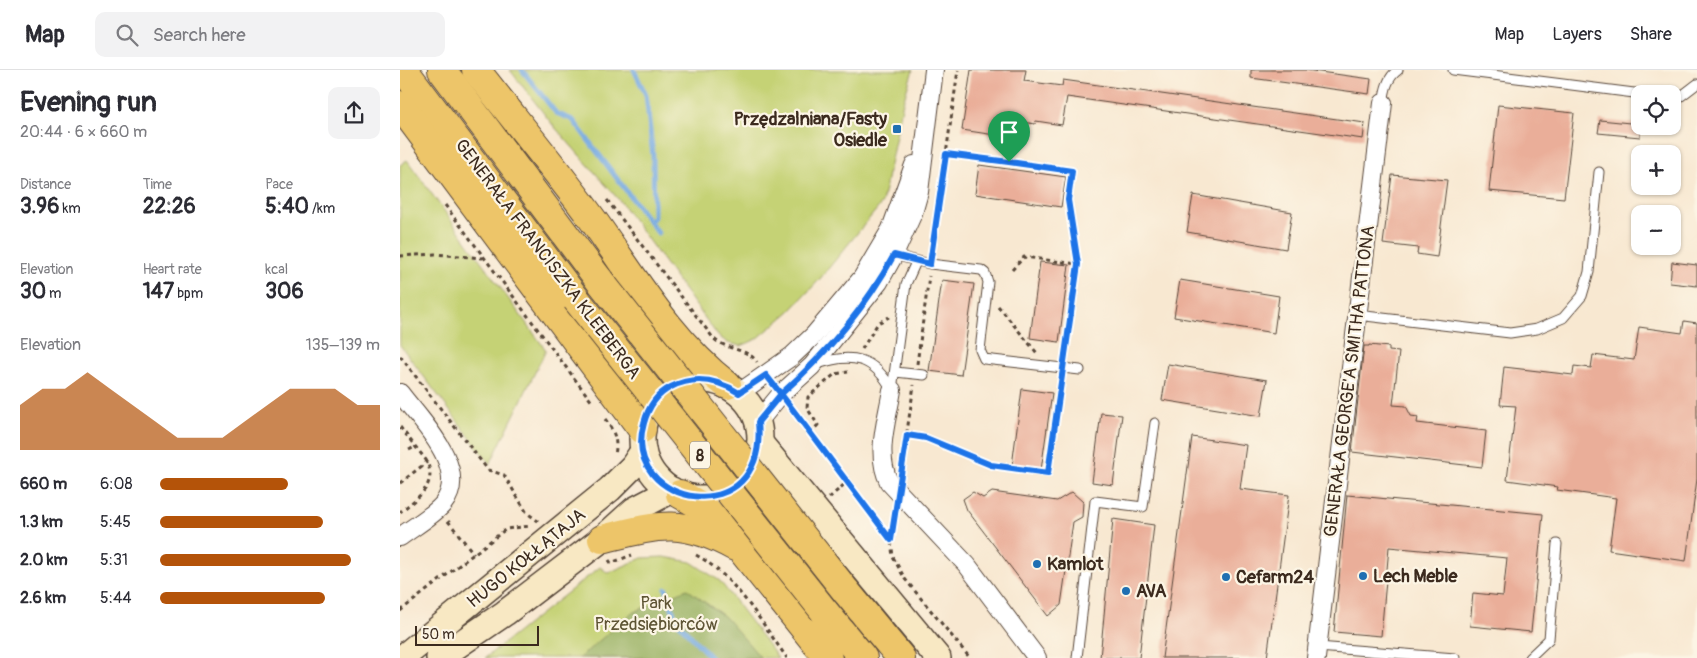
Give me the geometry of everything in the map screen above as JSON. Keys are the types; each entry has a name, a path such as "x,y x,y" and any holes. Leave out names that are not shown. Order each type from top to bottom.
{"highway":[{"name":"GENERAŁA FRANCISZKA KLEEBERGA","path":"404,70 576,299 863,658"},
{"name":"GENERAŁA FRANCISZKA KLEEBERGA","path":"442,70 600,281 901,658"},
{"path":"476,70 582,206 683,345 706,369 733,389"},
{"path":"400,105 642,440"},
{"path":"676,492 710,513 828,658"},
{"path":"604,548 642,528 685,526 712,534 741,550"}],"street":[{"path":"934,70 924,136 923,167 919,192 913,213 894,255 879,282 812,366 781,394 759,432 757,458 749,472 739,484 726,492 711,497 696,498 676,492 656,478 646,460 642,440 646,414 655,400 666,390 681,382 696,379 712,380 733,389 750,406 759,432 938,658"},
{"name":"GENERAŁA GEORGE'A SMITHA PATTONA","path":"1317,652 1384,104"},
{"path":"733,389 766,375 792,356 840,306 878,254 900,209 924,136"},
{"path":"892,390 881,454 884,473 898,493 967,565 1037,658"},
{"path":"400,393 443,449 451,469 451,488 443,505 400,537"},
{"name":"HUGO KOŁŁĄTAJA","path":"402,658 610,489 633,466 642,440"},
{"name":"HUGO KOŁŁĄTAJA","path":"439,658 604,548 634,510 676,492"}],"lane":[{"path":"1384,104 1386,88 1392,74 1398,70"},
{"path":"1453,70 1631,93"},
{"path":"1681,96 1697,84"},
{"path":"1357,315 1510,333 1537,330 1563,318 1582,296 1590,272 1600,172"},
{"path":"894,255 916,262 981,270 988,277 980,350 984,359 1064,365 1080,370"},
{"path":"892,390 906,284 916,262"},
{"path":"812,366 838,357 866,362 879,370 892,390"},
{"path":"894,372 920,375"},
{"path":"1077,658 1095,501 1143,507 1155,423"},
{"path":"1529,658 1549,639 1557,544"},
{"path":"1317,652 1455,658"}],"path":[{"path":"958,70 930,264 920,375 907,435 891,540 893,557 905,579 970,658"},
{"path":"907,435 926,438 991,465 1048,473 1078,264 1068,200 1072,171 946,154"},
{"path":"604,197 714,339 728,349 753,356 766,375"},
{"path":"440,198 593,403"},
{"path":"400,256 435,254 484,258"},
{"path":"1012,270 1024,258 1078,264"},
{"path":"992,300 1042,359 1064,365"},
{"path":"400,356 488,470 504,475 527,513 538,522"},
{"path":"781,394 891,540"},
{"path":"604,418 615,436 617,444 612,461"},
{"path":"400,427 427,462 430,478 426,490 402,510 400,505"},
{"path":"409,450 415,447"},
{"path":"400,483 427,462"},
{"path":"400,611 506,530 529,527"},
{"path":"604,548 611,563 637,554"},
{"path":"687,552 714,564 726,576 788,658"}],"green space":[{"path":"510,70 913,70 903,102 882,203 819,280 790,311 757,339 741,346 728,343 718,336 619,200 552,124"},
{"path":"407,160 546,350 490,464 400,345 400,165"},
{"name":"Park Przedsiębiorców","path":"664,557 691,562 720,581 778,658 485,658 600,567 608,573 642,558"},
{"path":"687,589 725,617 761,658 579,658 632,613"}],"building":[{"path":"971,70 1026,70 1024,81 1062,86 1063,80 1365,123 1363,139 1067,97 1062,125 1036,121 1035,124 1018,121 1015,138 962,130"},
{"path":"1251,70 1305,70 1371,79 1369,94 1251,78"},
{"path":"1498,105 1574,113 1564,198 1489,191"},
{"path":"1600,120 1631,123 1631,135 1640,135 1640,137 1598,133"},
{"path":"979,165 1066,177 1061,207 975,194"},
{"path":"1392,175 1447,180 1437,257 1417,254 1418,248 1383,244"},
{"path":"1193,195 1292,212 1286,249 1187,232"},
{"path":"1040,262 1069,265 1059,342 1030,338"},
{"path":"1672,262 1697,265 1697,286 1670,283"},
{"path":"942,280 974,284 961,375 929,371"},
{"path":"1180,280 1279,296 1274,333 1174,317"},
{"path":"1684,321 1697,323 1697,479 1686,561 1609,550 1616,498 1557,490 1558,487 1507,480 1516,406 1500,405 1504,367 1573,375 1574,366 1591,368 1593,355 1634,360 1639,327 1682,333"},
{"path":"1364,346 1389,347 1389,351 1399,352 1393,405 1406,406 1411,416 1418,417 1417,423 1486,431 1482,467 1352,452"},
{"path":"1168,364 1267,380 1261,416 1162,400"},
{"path":"1022,389 1052,393 1041,470 1012,466"},
{"path":"1101,413 1122,415 1113,485 1092,482"},
{"name":"Cefarm24","path":"1192,437 1246,445 1240,489 1289,495 1267,658 1162,658"},
{"name":"Kamlot","path":"973,492 983,498 992,492 1057,501 1072,492 1083,502 1082,517 1073,522 1061,605 1048,616 967,510 963,499"},
{"name":"Lech Meble","path":"1347,495 1543,514 1531,632 1470,626 1473,593 1503,596 1507,558 1389,547 1381,636 1334,632"},
{"name":"AVA","path":"1113,519 1154,525 1139,658 1100,658"}],"waterway":[{"path":"522,70 556,113 573,120 658,233"},
{"path":"634,70 646,95 653,156 654,217 650,222"},
{"path":"666,589 676,620 711,658"}],"place":[{"name":"Przędzalniana/Fasty Osiedle","path":"897,129"},
{"name":"Kamlot","path":"1037,564"},
{"name":"Lech Meble","path":"1363,576"},
{"name":"Cefarm24","path":"1226,577"},
{"name":"AVA","path":"1126,591"}],"route":[{"path":"1009,162 946,154 930,264 894,255 879,282 812,366 781,394 766,375 739,393 727,385 712,380 696,379 681,382 666,390 655,400 646,414 641,436 642,451 650,470 656,478 672,490 696,498 711,497 726,492 739,484 757,458 760,443 758,422 781,394 891,540 907,435 926,438 991,465 1048,473 1078,264 1068,200 1072,171 1009,162"}]}
